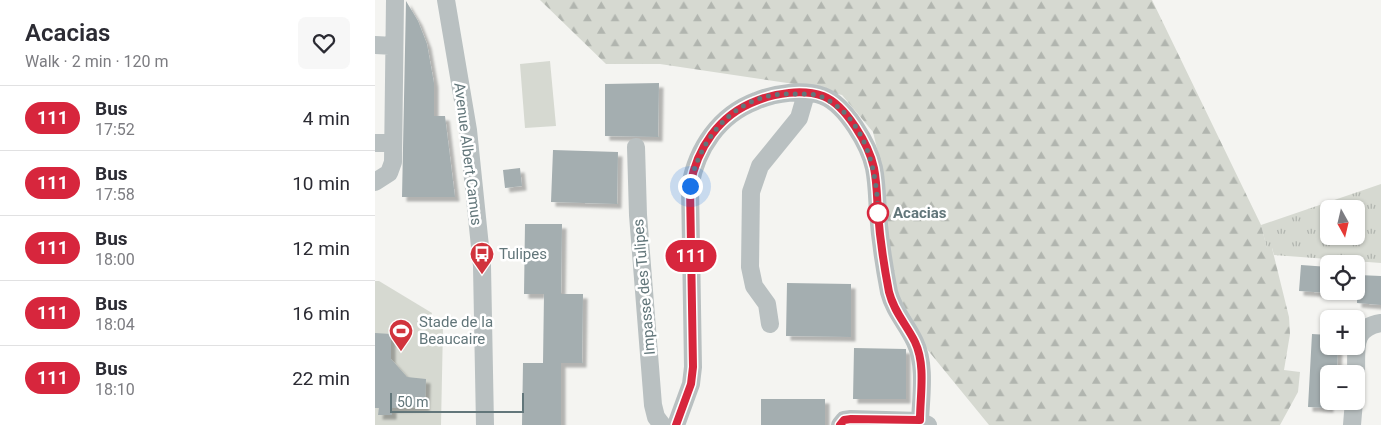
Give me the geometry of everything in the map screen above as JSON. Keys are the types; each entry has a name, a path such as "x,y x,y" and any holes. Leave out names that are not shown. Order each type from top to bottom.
{"street":[{"path":"375,182 385,177 392,169 395,0"},
{"name":"Avenue Albert Camus","path":"434,0 450,33"},
{"name":"Avenue Albert Camus","path":"446,0 450,33 468,130 482,266 485,425"},
{"path":"375,45 394,46"},
{"path":"676,425 691,384 693,367 690,186 695,166 711,133 747,104 765,97 785,93 823,96 837,106 862,138 874,166 882,253 890,295 897,314 915,342 920,361 924,423 851,419 844,420 839,425"},
{"path":"770,324 767,304 754,286 750,267 751,192 763,162 799,118 806,94"},
{"path":"375,143 393,143"},
{"name":"Impasse des Tulipes","path":"636,147 638,214 653,405 656,417 662,425"},
{"path":"1356,365 1358,336 1368,325 1381,322"},
{"path":"1352,425 1353,410"}],"green space":[{"path":"540,0 1152,0 1261,225 1267,248 1272,248 1289,317 1290,334 1284,370 1300,372 1298,392 1280,425 989,425 904,321 887,288 884,177 873,132 842,95 794,84 660,64 606,64"},
{"path":"550,61 556,126 525,128 520,64"},
{"path":"1381,184 1381,263 1365,262 1365,255 1320,255 1320,258 1274,255 1272,248 1267,249 1261,225 1320,205 1320,245 1365,245 1365,200 1334,200"},
{"name":"Stade de la Beaucaire","path":"375,281 379,281 432,313 428,326 443,327 441,425 375,425"}],"building":[{"path":"406,1 418,21 427,44 434,83 434,116 445,116 455,197 402,197"},
{"path":"659,83 658,137 605,136 605,84"},
{"path":"553,150 618,152 617,204 551,202"},
{"path":"520,168 522,186 505,188 503,170"},
{"path":"525,224 562,224 561,294 583,294 582,363 561,363 561,425 522,425 523,363 543,363 544,294 524,294"},
{"path":"1301,265 1320,266 1320,292 1299,291"},
{"path":"1365,275 1381,276 1381,305 1357,303 1357,300 1365,300"},
{"path":"787,283 851,284 851,337 786,336"},
{"path":"375,333 391,334 391,359 407,377 426,379 425,407 392,408 392,415 378,415 379,408 375,408"},
{"path":"1312,334 1320,334 1320,355 1338,355 1337,365 1320,365 1320,408 1308,407"},
{"path":"854,348 906,349 906,399 853,399"},
{"path":"761,399 825,399 825,425 761,425"}],"bus line":[{"name":"111","path":"676,425 691,384 693,367 690,186 695,166 702,148 711,133 729,117 747,104 765,97 785,93 823,96 837,106 862,138 874,166 882,253 892,302 897,314 915,342 920,361 920,420 851,419 844,420 840,425"}],"place":[{"name":"Acacias","path":"878,213"},
{"name":"Tulipes","path":"482,275"},
{"name":"Stade de la Beaucaire","path":"401,352"}],"route":[{"path":"690,186 702,148 711,133 747,104 765,97 785,93 823,96 837,106 862,138 874,166 878,213"}]}
